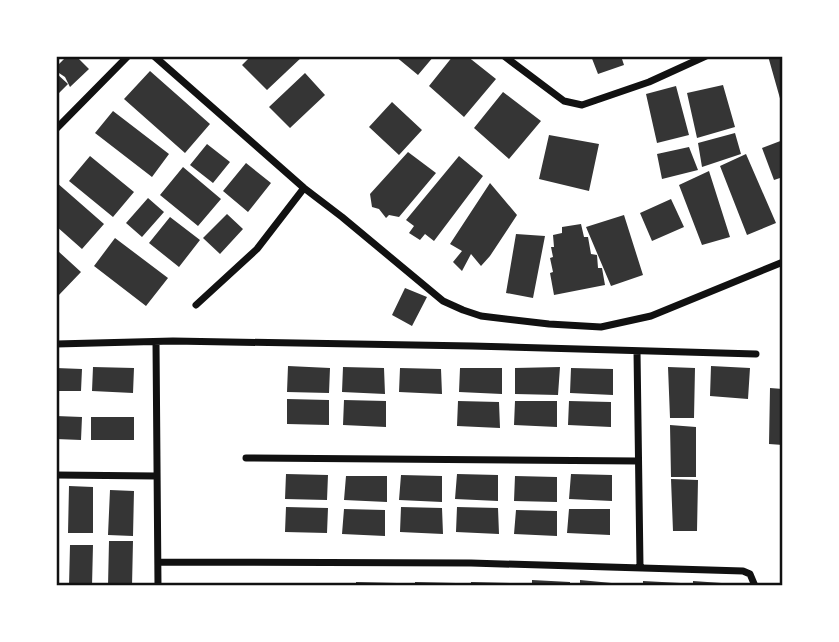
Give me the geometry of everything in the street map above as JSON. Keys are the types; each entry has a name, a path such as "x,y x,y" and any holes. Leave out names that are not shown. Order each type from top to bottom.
{"street":[{"path":"56,129 128,56"},
{"path":"154,56 304,188 443,301 481,316 601,327 651,316 783,261"},
{"path":"504,56 565,100 582,105 649,82 706,56"},
{"path":"196,305 257,249 304,188"},
{"path":"56,344 156,342 472,346 756,354"},
{"path":"156,342 158,586"},
{"path":"637,351 640,566"},
{"path":"246,458 638,461"},
{"path":"56,475 156,476"},
{"path":"158,562 640,566 743,570 750,575 755,586"}],"building":[{"path":"67,56 76,56 89,69 70,87 65,77 56,71 56,67"},
{"path":"251,56 303,56 267,90 242,65"},
{"path":"395,56 434,56 418,75"},
{"path":"453,56 467,56 496,79 464,117 429,86"},
{"path":"591,56 621,56 624,65 598,74"},
{"path":"768,56 783,56 783,102 781,102"},
{"path":"150,71 210,124 185,153 124,99"},
{"path":"56,73 68,84 56,96"},
{"path":"305,73 325,95 290,128 269,107"},
{"path":"723,85 735,127 697,138 687,93"},
{"path":"676,86 689,135 657,143 646,94"},
{"path":"503,92 541,121 509,159 474,128"},
{"path":"392,102 422,130 399,155 369,127"},
{"path":"113,111 169,154 152,177 95,133"},
{"path":"735,133 741,154 702,167 698,143"},
{"path":"549,135 599,144 589,191 539,179"},
{"path":"783,140 783,177 774,180 762,148"},
{"path":"207,144 230,162 213,183 190,165"},
{"path":"689,147 698,170 662,179 657,154"},
{"path":"408,152 436,173 399,217 389,215 386,218 379,209 372,207 370,194"},
{"path":"746,154 776,223 747,235 720,166"},
{"path":"90,156 134,192 113,217 69,181"},
{"path":"459,156 483,176 434,241 425,234 420,240 409,233 414,226 406,220"},
{"path":"246,163 271,183 248,212 223,191"},
{"path":"183,167 221,199 198,226 160,195"},
{"path":"709,171 730,237 702,245 679,185"},
{"path":"56,182 104,224 82,249 56,226"},
{"path":"490,183 517,215 481,266 471,254 462,271 453,262 462,251 450,244"},
{"path":"148,198 164,212 142,237 126,223"},
{"path":"671,199 684,227 652,241 640,213"},
{"path":"227,214 243,229 220,254 203,238"},
{"path":"624,215 643,275 611,286 586,227"},
{"path":"170,217 200,240 179,267 149,243"},
{"path":"581,224 584,237 588,237 591,254 597,255 598,268 602,268 605,285 554,295 550,273 553,272 550,258 553,257 553,235 562,233 562,227"},
{"path":"516,234 545,236 533,298 506,293"},
{"path":"115,238 168,278 146,306 94,266"},
{"path":"58,251 81,272 58,296 56,254"},
{"path":"405,288 427,297 412,326 392,315"},
{"path":"288,366 330,368 329,393 287,392"},
{"path":"711,366 750,368 748,399 710,396"},
{"path":"93,367 134,368 133,393 92,391"},
{"path":"343,367 384,368 385,394 342,392"},
{"path":"560,367 558,395 515,394 515,368"},
{"path":"668,367 695,368 694,418 670,418"},
{"path":"56,368 82,369 81,391 56,391"},
{"path":"400,368 441,369 442,394 399,392"},
{"path":"460,368 502,368 502,394 459,392"},
{"path":"571,368 613,369 613,395 570,393"},
{"path":"770,388 783,389 783,445 769,444"},
{"path":"287,399 329,400 329,425 287,424"},
{"path":"344,400 386,401 386,427 343,425"},
{"path":"458,401 499,402 500,428 457,426"},
{"path":"515,401 557,401 557,427 514,425"},
{"path":"569,401 611,402 611,427 568,425"},
{"path":"56,416 82,417 81,440 56,439"},
{"path":"91,417 134,417 134,440 91,440"},
{"path":"670,425 696,427 696,477 671,477"},
{"path":"286,474 328,475 327,500 285,499"},
{"path":"457,474 498,475 498,501 455,499"},
{"path":"571,474 612,475 612,501 569,499"},
{"path":"401,475 442,476 442,502 399,500"},
{"path":"346,476 387,476 387,502 344,500"},
{"path":"515,476 557,477 557,502 514,501"},
{"path":"671,479 698,480 697,531 673,531"},
{"path":"69,486 93,487 93,533 68,533"},
{"path":"110,490 134,491 133,536 108,535"},
{"path":"286,507 328,508 327,533 285,532"},
{"path":"401,507 442,508 443,534 400,532"},
{"path":"457,507 498,508 499,534 456,532"},
{"path":"344,509 385,510 385,536 342,534"},
{"path":"569,509 610,509 610,535 567,533"},
{"path":"516,510 557,511 557,536 514,534"},
{"path":"109,541 133,541 132,586 108,586"},
{"path":"70,545 93,545 92,586 69,586"},
{"path":"532,580 570,582 570,586 532,586"},
{"path":"580,580 622,584 622,586 580,586"},
{"path":"643,581 681,583 681,586 643,586"},
{"path":"693,581 736,584 736,586 693,586"},
{"path":"356,582 397,583 397,586 356,586"},
{"path":"415,582 456,583 456,586 415,586"},
{"path":"471,582 512,583 512,586 471,586"},
{"path":"301,583 342,583 342,586 301,586"}]}
